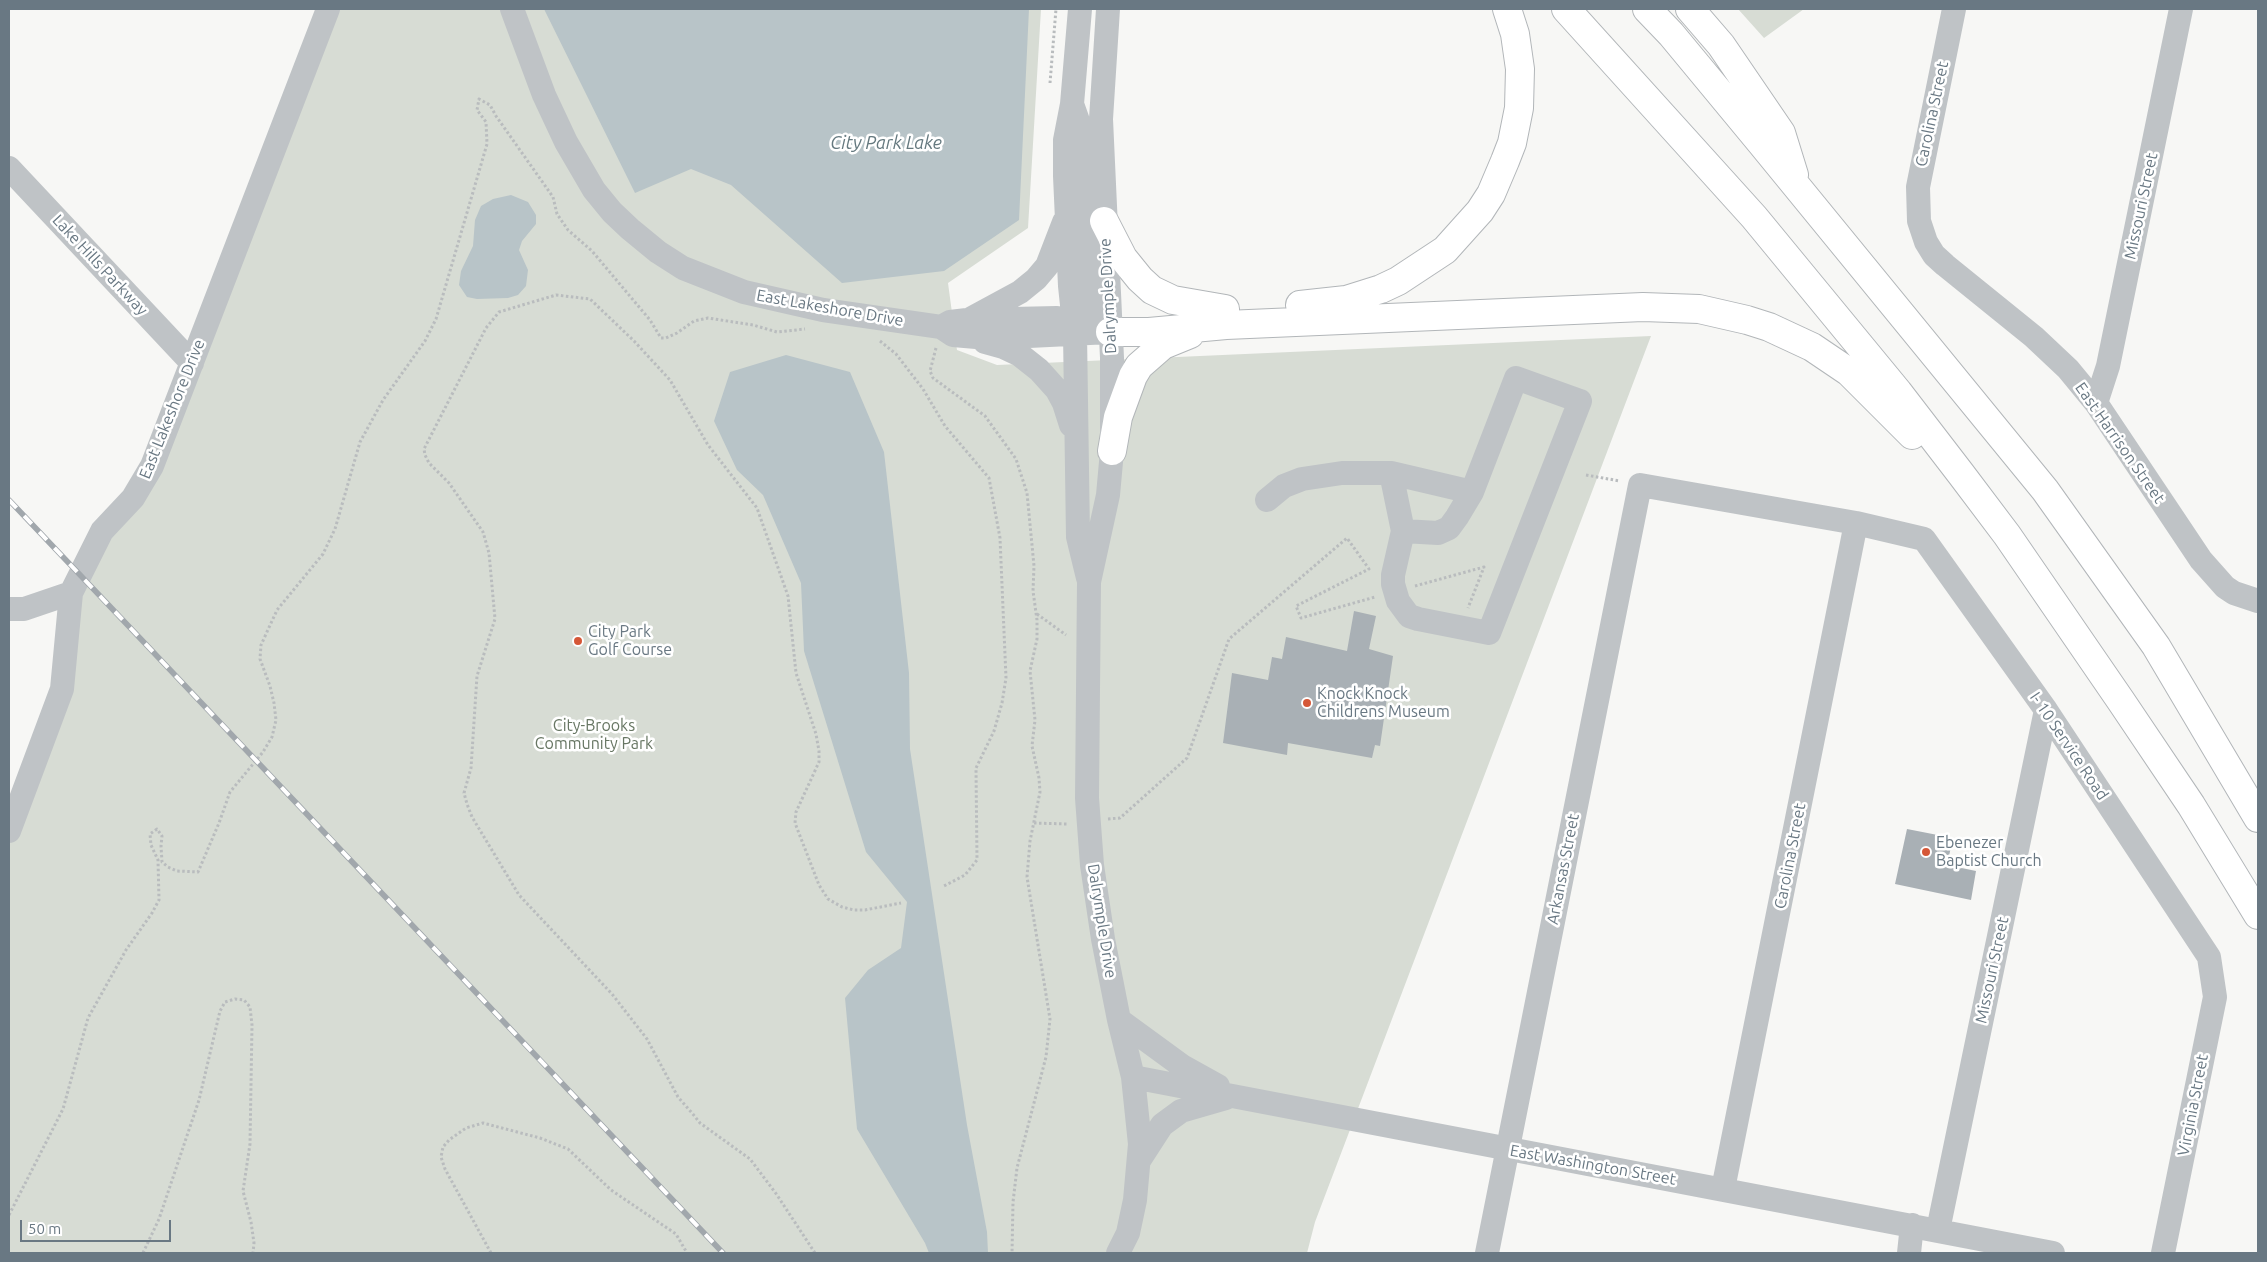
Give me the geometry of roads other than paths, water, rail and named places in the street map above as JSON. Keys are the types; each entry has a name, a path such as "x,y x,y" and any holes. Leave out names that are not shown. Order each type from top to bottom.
{"highway":[{"path":"1112,451 1118,417 1133,376 1140,366 1163,346 1218,318 1329,303 1381,290 1429,262 1445,250 1470,224 1491,194 1499,178 1516,125 1520,69 1516,34 1507,9"},
{"path":"1566,9 1754,217 1898,392 2006,535 2191,806 2258,915"},
{"path":"1647,9 1671,34 2050,497 2156,646 2258,818"},
{"path":"1690,9 1721,45 1781,133 1798,188"},
{"path":"1104,221 1123,258 1140,279 1152,290 1218,318"},
{"path":"1092,325 1218,318 1643,307 1699,309 1747,320 1769,327 1812,347 1849,372 1869,390 2006,535"}],"street":[{"name":"East Lakeshore Drive","path":"9,831 62,689 71,593 102,531 133,498 152,466 328,9"},
{"name":"East Lakeshore Drive","path":"512,9 544,94 566,142 581,168 612,212 658,252 700,276 744,292 939,334 953,335 967,329 1092,325"},
{"name":"Dalrymple Drive","path":"1080,9 1072,104 1065,140 1067,213 1092,325 1113,396 1112,451 1108,494 1089,582 1087,798 1092,865 1103,939 1119,1020 1134,1077 1140,1159 1136,1200 1128,1233 1118,1253"},
{"name":"Dalrymple Drive","path":"1089,582 1078,537 1077,444 1104,221 1101,119 1108,9"},
{"name":"Carolina Street","path":"1918,221 1920,170 1954,9"},
{"name":"Missouri Street","path":"2096,403 2108,366 2181,9"},
{"path":"1072,104 1084,138 1092,325"},
{"name":"Lake Hills Parkway","path":"9,168 192,363"},
{"path":"1067,213 1047,266 1036,279 967,329 1020,355 1039,370 1057,390 1064,403 1077,444"},
{"name":"East Harrison Street","path":"1918,221 1926,242 1934,255 2034,337 2068,369 2096,403 2201,560 2225,587 2234,593 2258,601"},
{"path":"1391,473 1403,531 1393,574 1394,592 1398,601 1410,616 1418,619 1489,633 1580,401 1516,378 1472,492 1458,518 1448,528 1438,533 1403,531"},
{"path":"1267,500 1284,486 1302,479 1342,473 1391,473 1472,492"},
{"name":"Arkansas Street","path":"1487,1253 1506,1150 1640,486 1856,523"},
{"name":"Carolina Street","path":"1724,1189 1856,523"},
{"name":"I- 10 Service Road","path":"1856,523 1924,539 2046,710 2209,957"},
{"path":"9,610 24,609 71,593"},
{"name":"Missouri Street","path":"1938,1230 2046,710"},
{"name":"Virginia Street","path":"2163,1253 2215,997 2209,957"},
{"path":"1119,1020 1182,1066 1235,1096"},
{"name":"East Washington Street","path":"1134,1077 1506,1150 1724,1189 2053,1253"},
{"path":"1140,1159 1162,1125 1180,1111 1235,1096"},
{"path":"1909,1253 1912,1225"}],"water":[{"name":"City Park Lake","path":"544,9 1029,9 1019,220 944,271 842,283 731,185 691,169 635,193"},
{"path":"511,195 528,202 536,215 536,224 522,241 519,250 528,270 526,286 518,295 508,298 477,299 467,297 459,285 461,271 473,246 475,220 481,206 493,199"},
{"path":"786,355 850,372 884,452 909,673 910,749 967,1125 987,1232 988,1253 929,1253 925,1243 857,1129 845,998 868,970 901,948 907,902 866,852 804,651 801,583 763,495 737,470 714,421 730,372"}],"railway":[{"path":"9,500 723,1253"}],"place":[{"name":"City Park Golf Course","path":"578,641"},
{"name":"Knock Knock Childrens Museum","path":"1307,703"},
{"name":"Ebenezer Baptist Church","path":"1926,852"}],"park label":[{"name":"City-Brooks Community Park","path":"594,735"}]}
